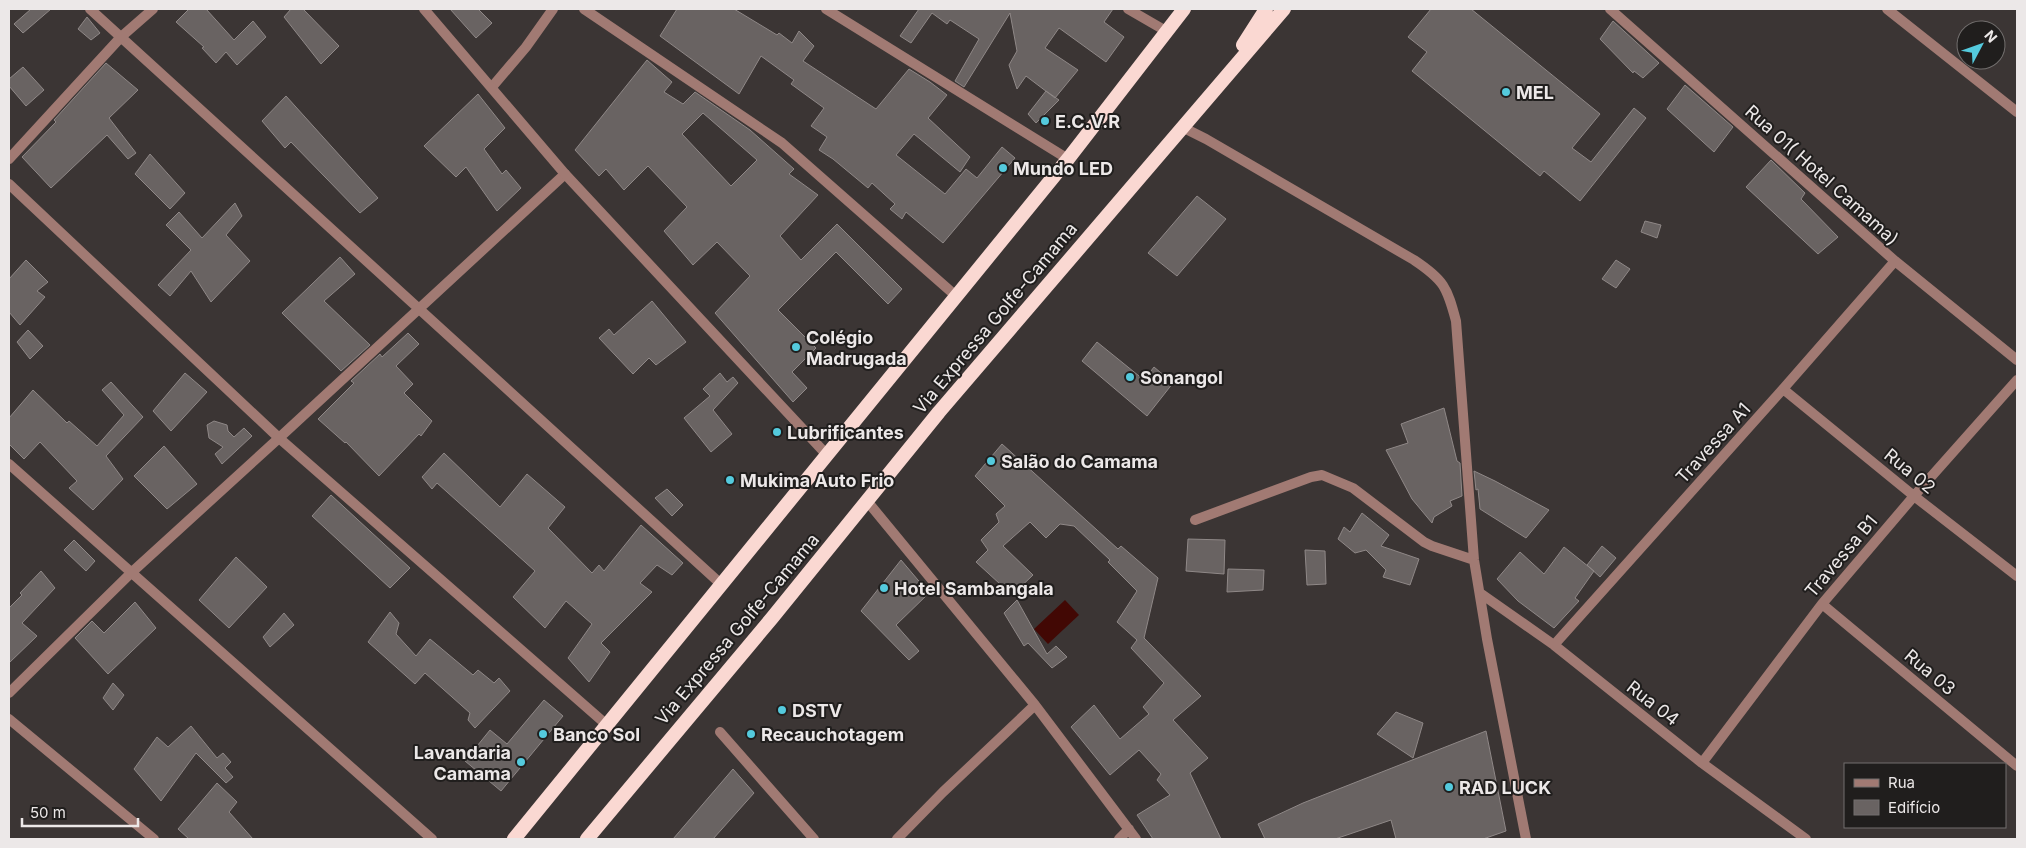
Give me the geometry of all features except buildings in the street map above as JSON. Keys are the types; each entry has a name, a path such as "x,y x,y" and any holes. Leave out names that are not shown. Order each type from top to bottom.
{"highway":[{"path":"1151,54 1166,31 1184,9"},
{"path":"514,839 608,726 1151,54 1191,9"},
{"path":"1203,103 1258,24 1266,9"},
{"name":"Via Expressa Golfe-Camama","path":"587,839 952,397 1284,9"}],"street":[{"path":"90,9 722,585"},
{"path":"9,159 121,37 152,9"},
{"path":"424,9 565,174 827,455"},
{"path":"492,87 526,47 553,9"},
{"path":"584,9 782,143 956,296"},
{"path":"826,9 1068,159"},
{"path":"1128,9 1166,31"},
{"name":"Rua 01( Hotel Camama)","path":"1610,9 1895,261 2017,360"},
{"path":"1887,9 2017,112"},
{"path":"1182,127 1206,139 1414,260 1432,272 1444,284 1450,297 1456,321 1474,560 1487,639 1526,839"},
{"path":"9,693 131,573 565,174"},
{"path":"9,184 279,438 608,726"},
{"name":"Travessa A1","path":"1554,645 1784,389 1895,261"},
{"name":"Travessa B1","path":"1702,763 1822,604 1914,496 2017,380"},
{"name":"Rua 02","path":"1784,389 1914,496 2017,576"},
{"path":"9,464 432,839"},
{"path":"1195,520 1311,477 1322,475 1353,488 1432,546 1474,560"},
{"path":"867,501 1035,704 1136,839"},
{"name":"Rua 04","path":"1480,593 1554,645 1702,763 1806,839"},
{"name":"Rua 03","path":"1822,604 2017,766"},
{"path":"897,839 1035,704"},
{"path":"9,719 154,839"},
{"path":"720,732 814,839"},
{"path":"1119,839 1129,829"}],"shaded area":[{"path":"1065,600 1079,615 1048,644 1034,629"}],"place":[{"name":"MEL","path":"1506,92"},
{"name":"E.C.V.R","path":"1045,121"},
{"name":"Mundo LED","path":"1003,168"},
{"name":"Colégio Madrugada","path":"796,347"},
{"name":"Sonangol","path":"1130,377"},
{"name":"Lubrificantes","path":"777,432"},
{"name":"Salão do Camama","path":"991,461"},
{"name":"Mukima Auto Frio","path":"730,480"},
{"name":"Hotel Sambangala","path":"884,588"},
{"name":"DSTV","path":"782,710"},
{"name":"Banco Sol","path":"543,734"},
{"name":"Recauchotagem","path":"751,734"},
{"name":"Lavandaria Camama","path":"521,762"},
{"name":"RAD LUCK","path":"1449,787"}]}
